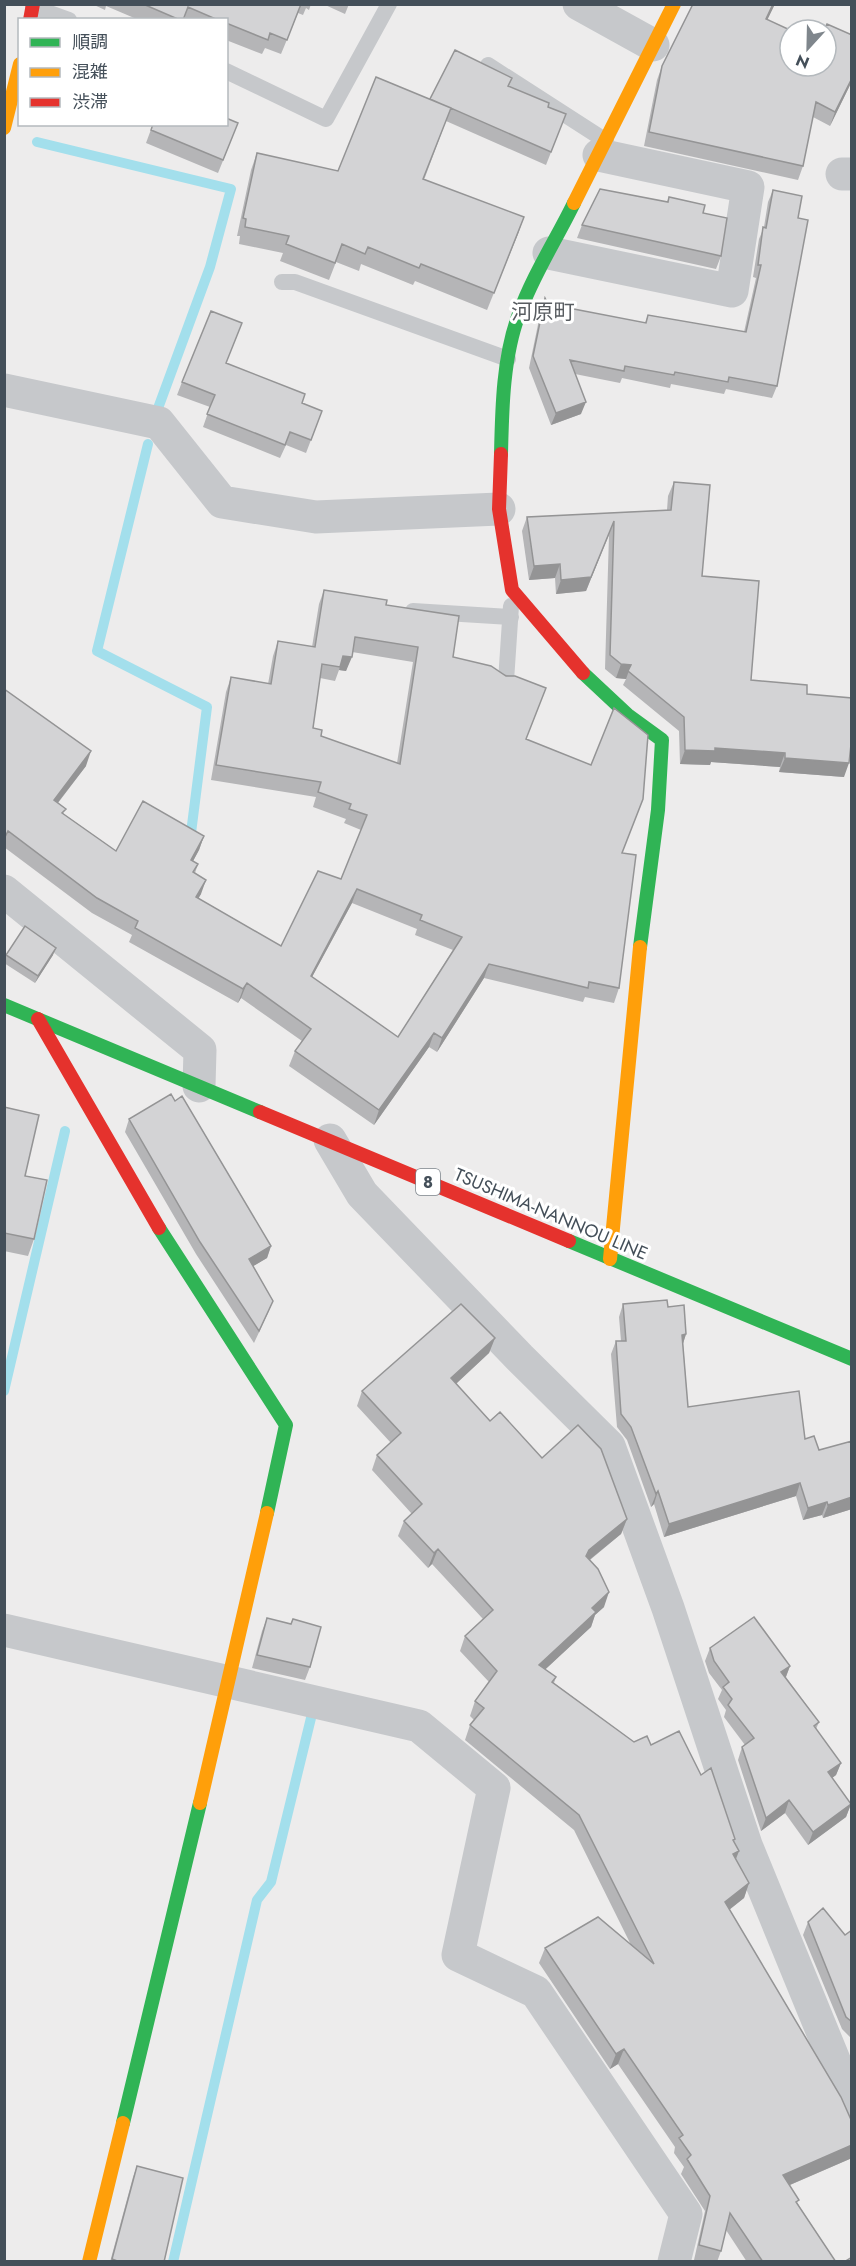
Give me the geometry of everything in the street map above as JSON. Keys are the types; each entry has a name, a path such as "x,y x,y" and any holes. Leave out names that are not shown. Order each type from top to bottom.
{"street":[{"path":"579,4 653,45"},
{"path":"610,1259 622,1107 649,871 662,782 662,740 628,716 580,671 513,590 499,509 501,446 508,359 518,316 536,273 549,253 603,148 674,4"},
{"path":"4,128 18,72"},
{"path":"549,253 732,291 748,187 603,148"},
{"path":"4,390 159,423 222,502 316,517 499,509"},
{"path":"4,891 200,1050 199,1086"},
{"name":"TSUSHIMA-NANNOU LINE","path":"4,1005 852,1359"},
{"path":"38,1019 180,1264 286,1425 230,1683 89,2262"},
{"path":"330,1140 362,1194 520,1358 609,1446 668,1608 746,1845 852,2104"},
{"path":"4,1630 419,1726 494,1788 458,1955 536,1992 686,2214 674,2262"}],"lane":[{"path":"228,72 326,119 388,4"},
{"path":"32,10 62,18"},
{"path":"488,65 603,148"},
{"path":"282,282 295,282 508,359"},
{"path":"506,681 513,590"},
{"path":"410,611 510,617"}],"building":[{"path":"143,4 301,4 287,40 270,33 268,40 228,24 228,18 213,18 188,7 184,18 175,18"},
{"path":"693,4 773,4 766,19 778,24 778,78 838,78 838,29 852,35 852,78 835,112 816,102 803,166 649,132 662,66"},
{"path":"455,50 512,78 508,86 549,103 548,107 566,114 551,152 430,99"},
{"path":"376,77 451,108 423,179 524,217 494,293 421,264 419,268 368,247 365,254 342,244 335,263 286,244 289,236 245,227 246,219 243,218 257,153 338,171"},
{"path":"228,119 238,123 223,160 151,130 152,126 228,126"},
{"path":"600,189 668,202 669,197 705,205 703,213 727,218 721,256 582,225"},
{"path":"773,190 802,196 798,218 808,220 777,386 729,377 728,382 625,366 624,371 570,360 586,402 556,413 533,356 545,298 548,304 646,323 648,315 746,332 761,265 758,265 763,227 766,228"},
{"path":"211,311 242,323 226,363 305,394 302,403 322,411 311,440 290,432 285,445 207,414 215,395 182,382"},
{"path":"674,482 710,485 702,576 759,581 751,680 807,685 807,694 852,698 849,763 785,758 785,753 715,748 715,751 685,750 684,717 628,671 631,665 621,664 610,655 614,521 591,577 561,580 560,564 534,566 527,517 671,510"},
{"path":"324,590 387,600 386,605 459,616 453,657 491,666 506,676 515,676 546,688 526,739 591,765 614,708 648,735 643,799 622,853 636,855 619,988 589,982 588,988 489,964 442,1038 434,1033 379,1110 295,1051 311,1029 247,983 243,989 135,928 138,921 97,898 8,831 4,837 4,689 91,751 54,800 66,809 62,813 116,851 143,801 204,836 191,860 198,864 193,872 206,880 196,897 281,946 318,871 341,879 367,815 349,809 351,804 318,792 321,782 216,765 231,677 271,684 278,641 315,647","holes":["355,637 418,647 400,764 321,736 322,730 313,728 322,664 340,667 343,656 352,657","357,889 422,915 420,920 462,937 398,1037 311,976"]},
{"path":"25,926 56,948 38,976 6,955"},
{"path":"171,1094 175,1101 182,1096 271,1246 249,1259 273,1301 259,1331 200,1242 129,1119"},
{"path":"4,1107 39,1115 25,1176 47,1180 34,1239 4,1233"},
{"path":"667,1300 668,1307 684,1305 686,1334 682,1335 688,1407 799,1391 805,1439 814,1436 819,1450 852,1441 852,1497 828,1505 827,1502 808,1508 800,1483 669,1524 631,1427 621,1414 616,1341 626,1341 623,1304"},
{"path":"461,1304 495,1338 451,1378 490,1421 500,1412 542,1458 578,1425 601,1449 627,1519 589,1550 586,1556 598,1569 609,1592 592,1608 596,1612 539,1665 556,1677 552,1682 634,1742 647,1736 651,1745 679,1731 701,1775 711,1768 735,1839 733,1840 739,1851 733,1854 749,1883 725,1902 841,2097 852,2122 852,2145 783,2175 799,2200 796,2202 836,2262 763,2262 730,2213 721,2251 699,2245 710,2196 687,2159 691,2155 679,2138 683,2135 624,2049 616,2054 545,1948 598,1917 654,1964 579,1815 470,1725 484,1708 475,1701 497,1671 465,1636 493,1610 438,1549 434,1553 404,1521 422,1504 377,1455 401,1433 362,1391"},
{"path":"754,1617 790,1666 781,1672 819,1722 814,1726 841,1763 828,1772 851,1804 813,1832 789,1800 766,1818 742,1747 754,1738 728,1705 732,1699 723,1687 729,1682 714,1661 710,1648"},
{"path":"267,1618 291,1624 293,1619 321,1627 310,1667 257,1655"},
{"path":"823,1908 845,1935 852,1930 852,2022 846,2017 808,1922"},
{"path":"137,2166 183,2178 164,2262 120,2262 112,2259"}],"waterway":[{"path":"37,142 231,189 210,267 157,411"},
{"path":"148,444 97,651 207,707 191,833"},
{"path":"4,1391 65,1131"},
{"path":"173,2262 257,1900 271,1882 311,1718"}],"traffic: fast":[{"path":"501,454 504,383 514,330 531,285 574,203"},
{"path":"583,673 629,716 662,740 658,810 640,947"},
{"path":"4,1005 260,1112"},
{"path":"159,1228 286,1425 267,1513"},
{"path":"569,1241 852,1359"},
{"path":"123,2123 200,1803"}],"traffic: slow":[{"path":"574,203 674,4"},
{"path":"4,128 18,72"},
{"path":"610,1259 640,947"},
{"path":"200,1803 267,1513"},
{"path":"89,2262 123,2123"}],"traffic: jam":[{"path":"30,18 33,4"},
{"path":"501,454 499,509 512,590 583,673"},
{"path":"38,1019 159,1228"},
{"path":"260,1112 569,1241"}],"district":[{"name":"河原町","path":"543,312"}]}
